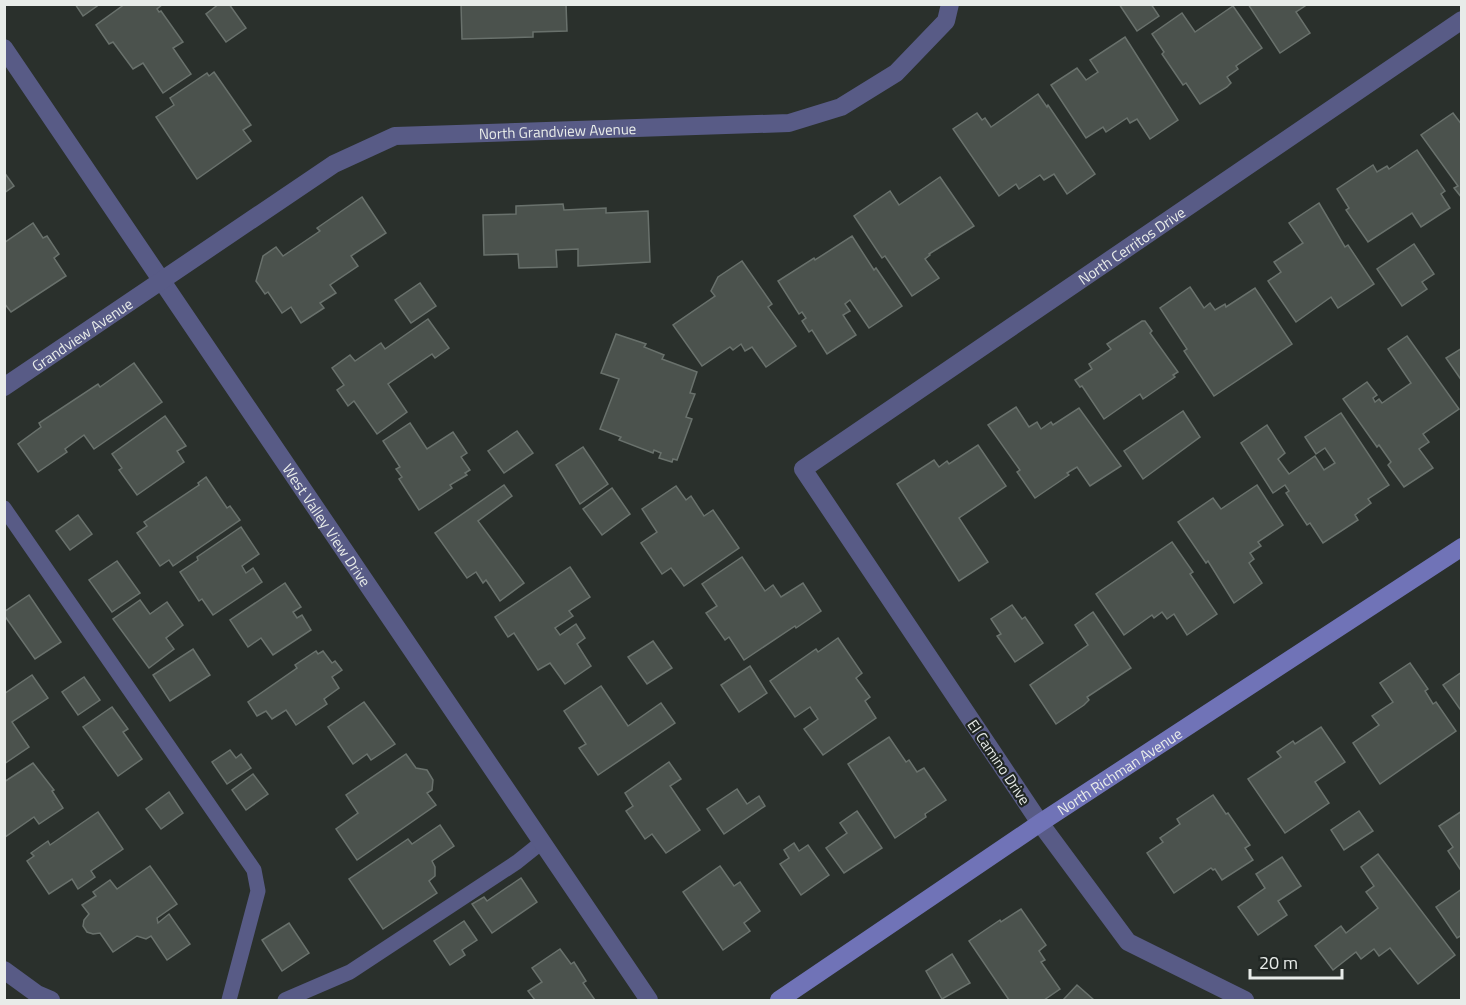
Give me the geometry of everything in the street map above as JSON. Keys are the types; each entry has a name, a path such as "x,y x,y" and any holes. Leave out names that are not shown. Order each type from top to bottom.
{"street":[{"name":"North Grandview Avenue","path":"162,280 334,164 395,136 789,123 841,106 896,73 946,21 950,4"},
{"name":"North Cerritos Drive","path":"803,469 1461,20"},
{"name":"West Valley View Drive","path":"4,48 649,1000"},
{"name":"Grandview Avenue","path":"4,387 162,280"},
{"name":"El Camino Drive","path":"803,469 1040,823 1128,942 1245,1000"},
{"name":"North Richman Avenue","path":"779,1000 1040,823 1461,547"},
{"path":"4,970 37,994 51,1000"}],"lane":[{"path":"4,508 254,870 258,891 229,1000"},
{"path":"285,1000 350,972 517,862 542,842"}],"building":[{"path":"75,4 100,4 83,16"},
{"path":"125,4 163,4 157,9 161,11 183,42 173,48 191,74 163,93 143,63 133,69 113,42 109,44 96,25"},
{"path":"219,4 229,4 246,28 226,42 206,14"},
{"path":"461,4 566,4 567,31 533,32 533,37 462,39"},
{"path":"1119,4 1151,4 1159,16 1137,31"},
{"path":"1248,4 1308,4 1296,12 1310,33 1280,53"},
{"path":"1233,6 1262,48 1236,66 1238,69 1227,77 1231,83 1227,87 1200,104 1186,83 1183,85 1162,54 1164,52 1152,34 1182,13 1195,32"},
{"path":"1125,37 1178,120 1150,139 1137,119 1130,123 1127,118 1106,132 1103,127 1086,138 1051,85 1077,68 1086,80 1098,72 1090,60"},
{"path":"214,72 251,125 243,130 251,141 197,179 156,117 174,105 170,98 207,73 209,76"},
{"path":"1038,94 1095,174 1067,194 1054,174 1044,180 1040,175 1019,189 1016,184 999,196 953,129 977,113 982,120 985,118 991,127"},
{"path":"1453,113 1462,125 1462,198 1454,188 1458,186 1421,135"},
{"path":"1417,150 1445,191 1441,194 1450,208 1421,227 1412,213 1368,242 1346,210 1349,208 1337,189 1373,165 1377,172 1387,166 1389,169"},
{"path":"4,172 14,186 4,193"},
{"path":"940,177 974,226 929,254 925,259 939,278 912,296 885,256 882,258 854,216 890,191 899,205"},
{"path":"362,197 386,233 351,256 358,266 330,285 336,293 320,303 324,308 301,323 291,307 282,313 268,292 265,294 256,281 263,256 276,247 283,256 320,231 317,228"},
{"path":"1319,203 1345,247 1348,245 1374,284 1338,308 1331,297 1296,322 1268,281 1281,272 1274,262 1303,243 1289,223"},
{"path":"563,204 564,210 606,208 606,213 648,211 650,262 578,266 578,249 556,250 557,267 519,268 518,254 484,255 483,215 516,214 516,206"},
{"path":"33,223 43,238 47,236 59,254 54,258 66,276 11,312 4,303 4,243"},
{"path":"852,236 874,270 876,268 902,306 869,328 850,300 845,304 850,311 843,315 856,335 827,354 812,330 809,332 802,321 806,318 802,312 799,314 778,281"},
{"path":"1414,244 1434,274 1422,282 1427,289 1402,306 1377,269"},
{"path":"742,261 772,304 768,307 796,346 766,367 752,347 745,351 741,344 733,350 730,347 702,366 673,325 715,296 711,291 718,277"},
{"path":"420,283 436,306 411,323 395,300"},
{"path":"1190,287 1204,308 1210,303 1215,310 1225,304 1226,307 1255,288 1292,344 1214,396 1184,351 1187,349 1160,308"},
{"path":"428,319 449,348 435,358 432,354 388,384 407,412 377,434 354,401 348,406 337,390 344,385 332,368 350,355 355,361 381,343 385,349"},
{"path":"1145,321 1152,331 1150,333 1178,372 1173,375 1175,377 1143,399 1140,394 1104,419 1082,386 1080,387 1075,380 1092,369 1089,364 1111,349 1107,344"},
{"path":"616,334 646,344 644,347 664,355 662,359 697,372 690,393 695,394 686,417 692,419 677,460 673,459 672,462 659,458 661,453 654,450 653,453 619,440 621,437 600,429 619,379 601,373"},
{"path":"1407,336 1459,409 1423,434 1429,442 1419,449 1433,468 1404,487 1388,465 1391,462 1379,445 1377,447 1343,399 1367,382 1377,395 1373,398 1375,402 1379,399 1382,403 1411,383 1388,349"},
{"path":"1462,348 1462,381 1446,358"},
{"path":"134,363 162,402 94,449 84,435 65,449 67,452 38,472 18,444 41,427 39,423 98,384 100,387"},
{"path":"1016,407 1029,427 1037,422 1041,429 1051,422 1053,425 1079,408 1121,466 1090,486 1077,467 1035,498 1017,472 1020,470 988,425"},
{"path":"1183,411 1200,437 1143,479 1124,451"},
{"path":"1341,413 1389,485 1368,499 1371,503 1355,515 1358,520 1323,543 1310,523 1307,525 1286,493 1289,491 1285,485 1273,493 1241,443 1267,425 1285,453 1278,459 1289,474 1315,456 1324,470 1335,463 1325,448 1316,454 1305,437"},
{"path":"165,416 186,446 177,451 184,462 137,495 119,470 122,468 112,454"},
{"path":"410,423 427,449 453,432 467,453 461,457 470,470 465,473 467,475 450,485 452,488 419,510 399,479 402,477 396,469 400,467 383,441"},
{"path":"517,431 533,453 504,473 488,451"},
{"path":"978,445 1006,486 959,518 988,562 959,581 897,484 934,460 939,467 947,461 949,464"},
{"path":"583,447 608,484 580,504 556,465"},
{"path":"206,477 227,508 230,506 240,520 173,566 169,560 160,566 137,533 147,526 144,522 199,485 198,483"},
{"path":"504,485 512,496 478,521 524,583 500,601 486,580 483,583 476,572 467,578 435,533"},
{"path":"1257,485 1283,525 1258,542 1261,546 1250,553 1254,559 1249,563 1262,583 1234,603 1208,561 1206,563 1178,522 1213,498 1221,509"},
{"path":"676,486 686,500 691,496 704,516 713,510 739,548 684,586 671,568 662,574 641,543 657,532 642,509"},
{"path":"612,488 630,514 602,535 583,509"},
{"path":"78,515 92,534 70,550 56,531"},
{"path":"241,527 259,554 242,566 246,573 253,568 262,582 213,615 202,599 199,601 180,572 198,560 197,557"},
{"path":"1172,542 1193,572 1190,574 1217,614 1187,635 1174,614 1167,619 1162,612 1154,618 1152,615 1124,635 1096,594"},
{"path":"742,557 765,591 773,585 781,597 803,583 821,611 744,660 729,637 725,640 706,613 717,606 702,584"},
{"path":"117,561 140,593 112,612 89,580"},
{"path":"570,567 590,597 569,611 573,616 555,628 560,635 576,624 585,638 577,644 591,666 565,684 550,663 538,670 514,633 508,637 495,617"},
{"path":"285,583 301,607 293,612 297,618 302,615 311,630 273,655 261,638 248,647 230,620"},
{"path":"29,595 61,642 35,659 4,615 4,612"},
{"path":"140,600 150,614 167,602 183,625 166,638 174,649 149,668 113,619"},
{"path":"1012,605 1022,619 1025,617 1043,643 1015,662 997,636 1001,634 991,619"},
{"path":"1093,612 1131,668 1087,697 1089,700 1084,705 1056,724 1030,685 1088,645 1075,625"},
{"path":"838,638 862,673 856,678 870,697 865,701 876,718 823,755 804,729 818,719 810,707 795,717 770,681 816,649 818,652"},
{"path":"653,641 672,668 647,684 628,657"},
{"path":"193,649 210,675 170,701 153,675"},
{"path":"316,651 318,654 323,651 332,663 335,661 342,670 332,677 339,688 324,699 327,704 296,725 286,710 272,719 266,711 257,716 248,702 297,668 295,665"},
{"path":"1410,663 1428,689 1425,691 1433,704 1436,702 1456,731 1380,784 1353,743 1379,725 1372,716 1393,702 1380,683"},
{"path":"750,666 767,693 739,712 721,685"},
{"path":"1462,672 1462,712 1443,685"},
{"path":"32,675 48,698 12,722 29,747 4,764 4,694"},
{"path":"84,677 100,700 78,715 62,692"},
{"path":"601,686 628,726 661,703 675,723 598,775 579,748 586,744 564,711"},
{"path":"364,702 395,744 371,760 367,754 353,764 328,727"},
{"path":"112,707 128,729 123,732 142,759 118,776 83,727"},
{"path":"1321,727 1345,762 1315,782 1329,803 1285,833 1248,779 1281,757 1277,752 1293,741 1295,744"},
{"path":"889,737 906,762 909,760 917,772 924,768 946,800 895,838 848,764"},
{"path":"230,750 236,758 241,754 251,768 227,784 212,762"},
{"path":"406,754 416,768 427,770 433,780 432,790 427,793 436,805 357,860 336,829 358,813 346,795"},
{"path":"669,762 681,779 670,786 700,830 666,853 652,834 645,839 626,811 633,806 625,793"},
{"path":"33,763 54,790 52,791 63,808 39,824 34,817 5,837 4,782"},
{"path":"253,774 268,794 246,810 232,790"},
{"path":"737,789 747,804 759,796 765,806 724,834 707,809"},
{"path":"169,792 183,813 161,829 146,809"},
{"path":"1213,795 1250,845 1245,848 1253,860 1222,880 1215,869 1211,868 1174,893 1147,853 1163,842 1160,838 1180,824 1177,819"},
{"path":"857,811 882,848 844,873 826,848 847,833 840,823"},
{"path":"1359,811 1373,831 1344,850 1331,830"},
{"path":"1462,811 1462,872 1448,851 1453,847 1439,826"},
{"path":"98,812 123,849 91,871 95,877 78,889 72,879 49,894 27,861 34,856 31,853 48,841 50,845"},
{"path":"440,825 454,846 432,861 435,876 429,881 437,893 383,929 349,879 408,839 412,844"},
{"path":"794,843 799,851 808,845 829,875 801,895 780,864 789,858 784,850"},
{"path":"1378,854 1455,955 1418,984 1390,948 1379,956 1374,949 1361,959 1356,952 1333,970 1315,946 1341,926 1346,933 1378,908 1366,892 1374,886 1361,867"},
{"path":"1282,857 1301,886 1278,901 1287,915 1258,935 1238,907 1265,888 1256,874"},
{"path":"150,866 177,904 157,918 158,923 169,914 190,944 167,960 151,936 146,939 137,936 113,952 100,933 87,932 83,926 89,914 82,905 96,896 93,892 110,880 117,889"},
{"path":"720,866 734,886 740,882 760,911 744,923 750,931 723,950 683,892"},
{"path":"521,878 537,902 492,933 472,904 484,897 487,901"},
{"path":"1462,889 1462,935 1457,938 1436,907"},
{"path":"1021,909 1046,945 1039,951 1045,960 1041,962 1060,989 1044,1000 1009,1000 969,941"},
{"path":"464,921 477,940 462,950 465,955 450,965 434,941"},
{"path":"289,923 309,953 282,971 262,940"},
{"path":"560,949 571,964 574,962 586,981 583,983 595,1000 535,1000 528,991 542,982 532,968"},
{"path":"952,954 970,983 942,999 926,971"},
{"path":"1077,985 1094,1000 1063,1000"}]}
